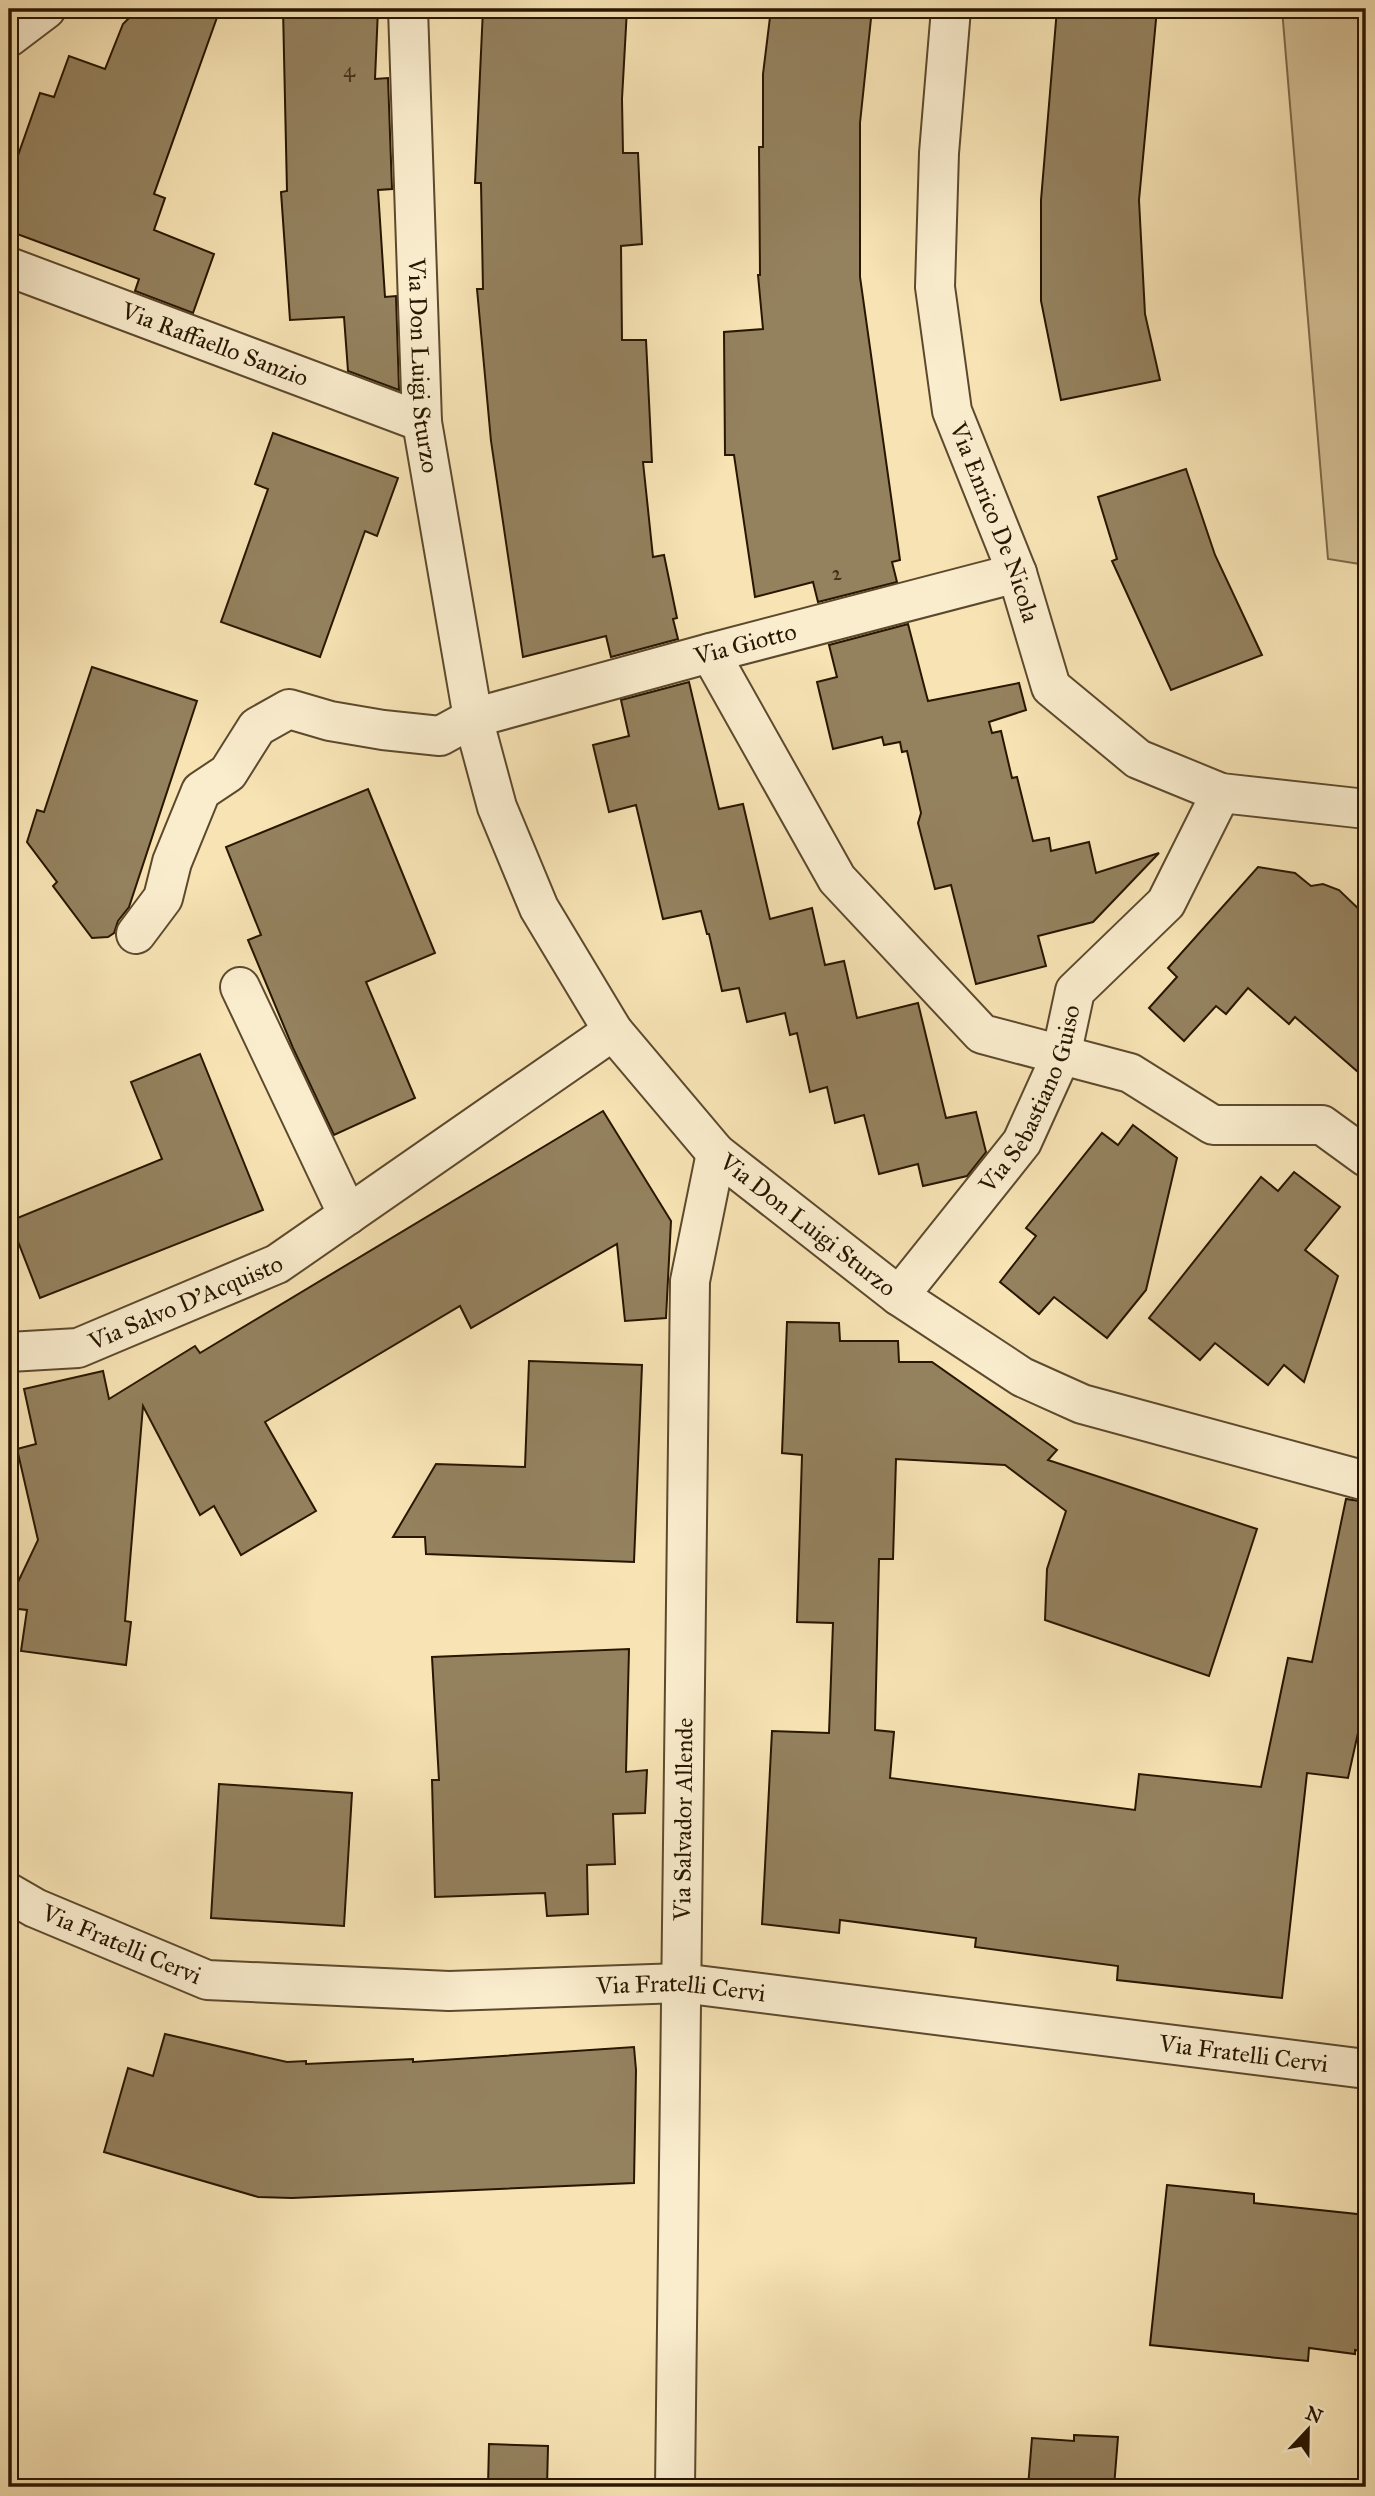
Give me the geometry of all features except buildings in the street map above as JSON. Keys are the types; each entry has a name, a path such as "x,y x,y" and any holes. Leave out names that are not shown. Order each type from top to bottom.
{"street":[{"path":"9,37 46,9"},
{"name":"Via Don Luigi Sturzo","path":"408,9 422,422 474,718 497,807 540,908 613,1031 716,1153 898,1296 1022,1377 1082,1404 1366,1481"},
{"name":"Via Enrico De Nicola","path":"951,9 939,153 935,287 952,411 1017,573 1051,687 1138,759 1221,793 1366,809"},
{"name":"Via Raffaello Sanzio","path":"9,267 422,422"},
{"name":"Via Giotto","path":"474,718 1017,573"},
{"path":"710,653 837,879 982,1034 1130,1073 1213,1125 1322,1125 1366,1157"},
{"path":"136,934 163,898 172,862 201,791 228,773 257,727 289,709 343,723 440,736 474,718"},
{"name":"Via Sebastiano Guiso","path":"898,1296 1022,1142 1061,1056 1074,991 1166,903 1221,793"},
{"path":"240,987 348,1215"},
{"name":"Via Salvo D'Acquisto","path":"9,1352 78,1348 277,1264 613,1031"},
{"name":"Via Salvador Allende","path":"675,2487 690,1281 716,1153"},
{"name":"Via Fratelli Cervi","path":"9,1893 35,1908 207,1980 449,1991 681,1983 1366,2069"}],"shaded area":[{"path":"1282,9 1366,9 1366,565 1328,559"}]}
